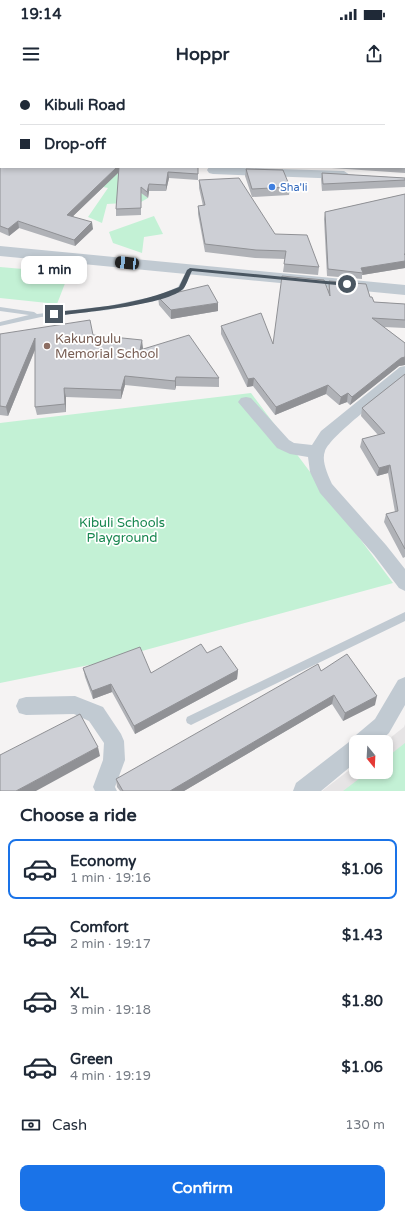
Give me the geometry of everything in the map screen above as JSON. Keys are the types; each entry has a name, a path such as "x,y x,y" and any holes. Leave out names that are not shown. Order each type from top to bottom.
{"street":[{"path":"213,170 329,171 359,176"},
{"path":"0,251 405,290"},
{"path":"403,378 327,435 316,452 318,472 326,488 380,550 405,583"},
{"path":"246,402 283,444 290,448 316,452"},
{"path":"371,735 382,726 405,686"},
{"path":"26,706 75,705 96,714 114,740 114,760 104,787 106,791"},
{"path":"304,791 349,754"}],"lane":[{"path":"0,324 41,315 108,308 158,298 181,288 190,270"},
{"path":"0,310 41,315"},
{"path":"191,720 405,616"}],"shaded area":[{"path":"405,724 405,791 322,791 349,770 349,779 393,779 393,736 404,727"}],"green space":[{"path":"143,168 130,184 148,198 141,202 107,204 102,223 88,217 108,188 73,181"},
{"path":"154,216 163,234 144,237 142,253 113,243 109,232"},
{"path":"0,267 69,273 57,304 0,298"},
{"name":"Kibuli Schools Playground","path":"251,393 393,583 94,664 0,683 0,423"},
{"path":"405,743 405,791 343,791 359,779 393,779 393,752"}],"building":[{"path":"0,168 116,168 67,215 92,222 74,240 18,221 8,229 0,226"},
{"path":"119,168 198,168 198,174 168,172 166,185 149,184 147,192 141,187 141,208 116,209"},
{"path":"246,169 283,170 290,187 252,189"},
{"path":"322,173 405,178 405,180 323,184"},
{"path":"239,178 275,234 307,235 319,267 284,264 286,251 256,250 205,244 198,206 205,205 199,180"},
{"path":"405,194 405,261 361,268 363,273 328,269 325,212"},
{"path":"282,276 324,280 330,296 329,281 366,284 370,297 372,297 374,302 405,304 405,320 372,318 405,343 405,357 401,358 352,397 348,393 341,397 328,385 276,407 254,378 248,379 221,326 261,313 273,344"},
{"path":"208,285 218,303 171,310 158,297"},
{"path":"90,320 93,335 142,340 140,350 189,335 219,378 176,377 175,381 125,376 121,390 64,388 65,404 35,407 35,338 6,407 0,406 0,334"},
{"path":"405,374 405,549 386,514 398,511 390,465 379,468 362,439 385,433 362,408"},
{"path":"201,644 207,653 221,646 238,670 134,726 111,684 92,691 83,668 140,647 151,673"},
{"path":"347,654 377,696 345,713 334,695 170,791 123,791 116,779 318,664 321,671"},
{"path":"80,714 98,747 16,791 0,791 0,755"}],"place":[{"name":"Sha'li","path":"272,187"},
{"name":"Kakungulu Memorial School","path":"47,346"}],"route":[{"path":"54,314 108,308 158,298 181,288 190,270 347,284"}]}
